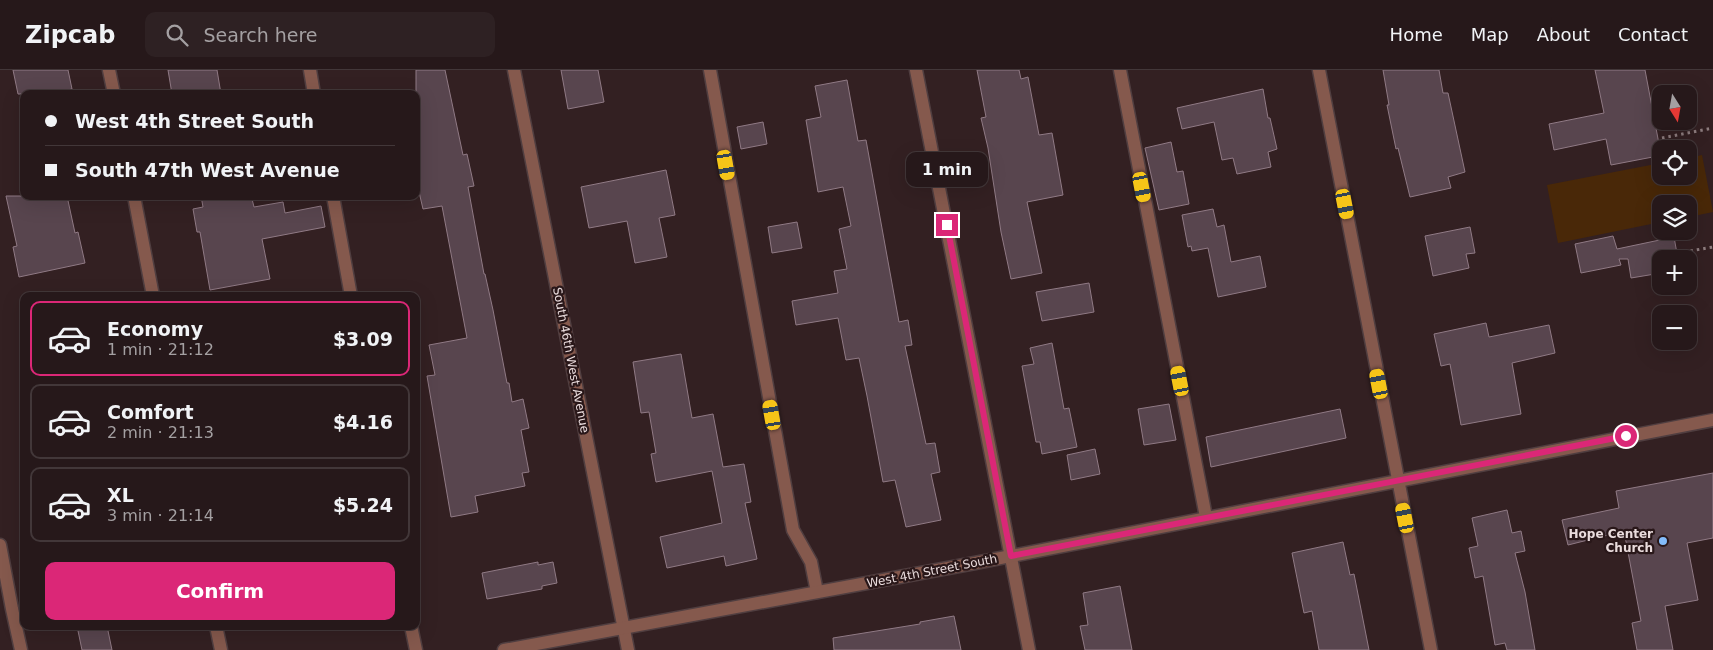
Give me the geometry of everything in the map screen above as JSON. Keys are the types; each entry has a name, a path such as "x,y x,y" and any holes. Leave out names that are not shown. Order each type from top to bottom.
{"street":[{"path":"109,70 113,90"},
{"path":"310,70 313,90"},
{"name":"South 46th West Avenue","path":"514,70 628,650"},
{"path":"710,70 793,530 811,562 817,592"},
{"path":"916,70 1030,650"},
{"path":"1120,70 1206,517"},
{"path":"1319,70 1431,650"},
{"path":"135,200 152,292"},
{"path":"334,200 350,292"},
{"name":"West 4th Street South","path":"504,650 1011,556 1713,420"},
{"path":"0,545 21,650"},
{"path":"217,630 221,650"},
{"path":"413,630 416,650"}],"path":[{"path":"1662,138 1713,128"},
{"path":"1694,250 1713,246"}],"shaded area":[{"path":"1702,155 1713,212 1697,215 1697,195 1652,195 1652,224 1558,243 1547,185 1652,165 1652,185 1697,185 1697,156"}],"building":[{"path":"13,70 68,70 72,89 20,90 20,94 18,94"},
{"path":"168,70 217,70 220,90 171,90"},
{"path":"416,70 445,70 463,155 467,154 474,186 468,187 507,383 509,383 512,402 523,399 529,428 521,430 529,472 522,473 525,486 475,496 478,512 451,517 427,376 435,375 429,345 467,338 442,206 423,209 420,196 420,90 416,90"},
{"path":"561,70 598,70 604,102 568,109"},
{"path":"977,70 1019,70 1021,79 1028,77 1039,135 1052,133 1063,195 1027,202 1042,273 1011,279 981,118 986,117"},
{"path":"1383,70 1439,70 1443,93 1448,93 1465,172 1448,177 1451,188 1410,197 1398,148 1396,149 1387,105 1389,105"},
{"path":"1595,70 1645,70 1652,107 1652,130 1656,130 1658,140 1652,140 1652,157 1611,165 1606,139 1554,150 1549,124 1604,113"},
{"path":"847,80 858,141 866,140 899,322 908,320 912,345 905,346 926,444 935,443 940,472 931,474 941,520 906,527 895,480 883,482 859,358 846,360 838,318 796,325 792,301 838,293 834,271 847,269 839,229 851,226 843,187 818,192 806,120 821,117 815,86"},
{"path":"1263,89 1268,118 1270,118 1277,149 1268,152 1271,167 1237,174 1233,158 1222,160 1214,122 1182,129 1177,108"},
{"path":"763,122 767,144 741,149 737,127"},
{"path":"1171,142 1177,172 1183,171 1189,204 1159,210 1145,148"},
{"path":"666,170 675,215 659,218 667,257 635,263 627,221 589,228 581,187"},
{"path":"6,196 20,196 20,200 68,200 75,233 78,232 85,263 19,277 13,247 17,246"},
{"path":"202,200 252,200 254,207 283,202 285,213 321,206 325,227 262,239 270,279 210,290 200,232 197,232 193,209 203,207"},
{"path":"1213,209 1217,227 1224,225 1231,262 1260,256 1266,287 1218,297 1208,248 1192,251 1191,246 1188,247 1182,215"},
{"path":"797,222 802,248 772,253 768,227"},
{"path":"1470,227 1475,253 1466,254 1469,268 1433,276 1425,236"},
{"path":"1613,236 1617,249 1660,240 1675,240 1676,250 1652,250 1652,274 1631,278 1628,259 1619,259 1621,265 1581,273 1575,244"},
{"path":"1089,283 1094,312 1042,321 1036,292"},
{"path":"1486,323 1489,337 1549,325 1555,353 1512,363 1521,414 1461,425 1450,364 1441,366 1434,334"},
{"path":"1052,343 1064,409 1069,408 1077,447 1042,454 1040,442 1036,442 1022,366 1034,364 1030,348"},
{"path":"681,354 692,418 713,414 723,467 744,464 751,502 745,503 757,559 726,566 724,556 667,568 660,537 722,523 712,471 656,482 651,454 656,453 649,412 641,413 633,362"},
{"path":"1169,404 1176,440 1144,445 1138,409"},
{"path":"1340,409 1346,438 1211,467 1206,437"},
{"path":"1095,449 1100,474 1071,480 1067,455"},
{"name":"Hope Center Church","path":"1713,473 1713,538 1687,543 1698,600 1665,606 1673,650 1637,650 1632,623 1641,621 1624,531 1568,545 1562,520 1619,508 1616,491"},
{"path":"1507,510 1512,533 1521,531 1525,551 1515,553 1525,592 1535,650 1507,650 1505,643 1495,645 1483,576 1475,578 1469,548 1478,546 1472,518"},
{"path":"1343,542 1350,575 1354,574 1369,650 1319,650 1312,611 1304,613 1292,553"},
{"path":"538,562 538,565 553,562 557,583 542,586 542,589 487,599 482,573"},
{"path":"1120,586 1132,650 1085,650 1080,626 1088,625 1083,593"},
{"path":"954,616 961,650 834,650 833,638 920,624 920,622"},
{"path":"78,630 108,630 112,650 82,650"}],"place":[{"name":"Hope Center Church","path":"1663,541"}],"route":[{"path":"947,225 1011,556 1626,436"}]}
